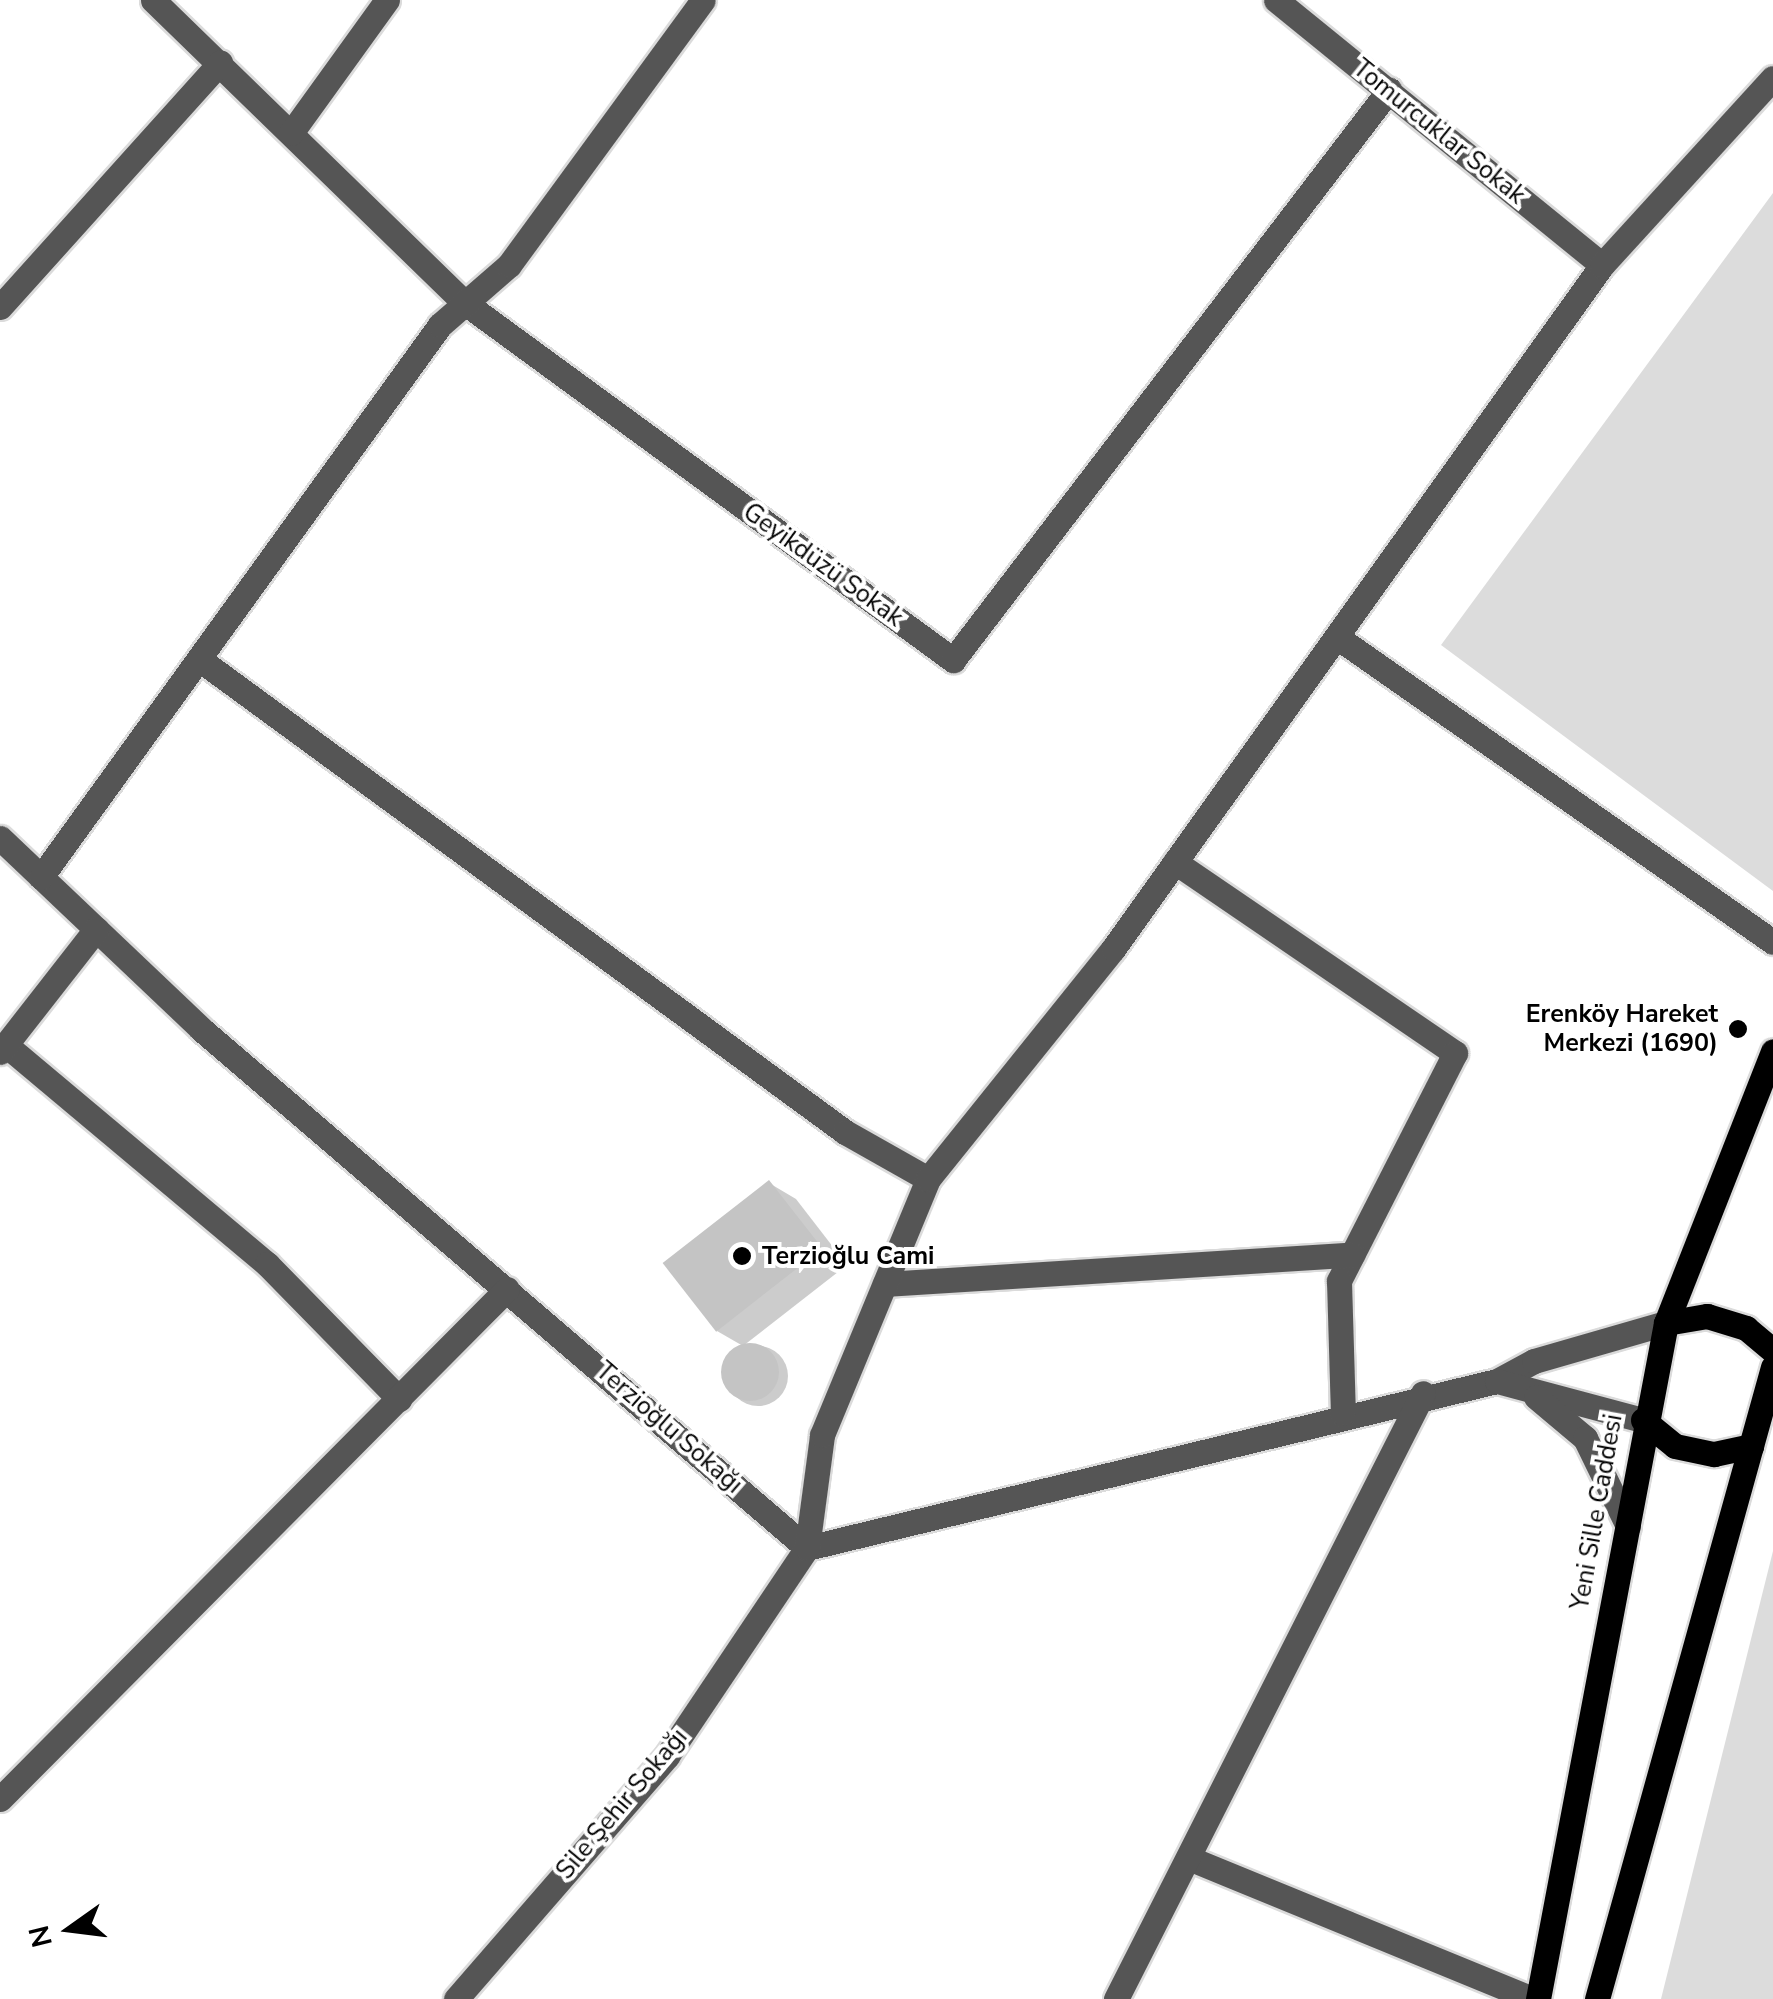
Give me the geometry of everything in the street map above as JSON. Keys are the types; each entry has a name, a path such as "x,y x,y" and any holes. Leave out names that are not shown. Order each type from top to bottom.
{"main road":[{"name":"Yeni Sille Caddesi","path":"1536,1999 1628,1526 1643,1420 1666,1323 1773,1051"},
{"path":"1666,1323 1707,1316 1746,1328 1773,1352"},
{"path":"1597,1999 1773,1367"},
{"path":"1643,1420 1675,1446 1714,1454 1751,1446"}],"street":[{"name":"Geyikdüzü Sokak","path":"153,0 465,303 953,660 1389,90"},
{"path":"291,134 386,0"},
{"path":"41,877 440,325 510,265 703,0"},
{"name":"Tomurcuklar Sokak","path":"1276,0 1602,265"},
{"path":"0,307 220,63"},
{"path":"1666,1323 1534,1361 1497,1381 1423,1393 807,1548 822,1435 928,1178 1175,862 1602,265 1773,78"},
{"path":"1338,636 1773,942"},
{"path":"199,658 845,1132 928,1178"},
{"name":"Terzioğlu Sokağı","path":"0,838 96,929 807,1548"},
{"path":"1175,862 1455,1052 1339,1281 1342,1413"},
{"path":"96,929 3,1048 268,1264 399,1399"},
{"path":"885,1284 1352,1255"},
{"path":"0,1799 507,1290"},
{"path":"1497,1381 1536,1398 1643,1420"},
{"path":"1116,1999 1191,1859 1423,1393"},
{"path":"1536,1398 1585,1438 1628,1526"},
{"name":"Sile Şehir Sokağı","path":"456,1999 667,1756 807,1548"},
{"path":"1191,1859 1536,1999"}],"shaded area":[{"path":"1773,193 1773,891 1441,645"},
{"path":"1773,1551 1773,1999 1661,1999"}],"building":[{"name":"Terzioğlu Cami","path":"769,1180 823,1249 716,1332 663,1263"},
{"path":"750,1343 770,1352 779,1372 770,1392 750,1401 730,1392 721,1372 730,1352"}],"place":[{"name":"Erenköy Hareket Merkezi (1690)","path":"1738,1029"},
{"name":"Terzioğlu Cami","path":"742,1256"}]}
